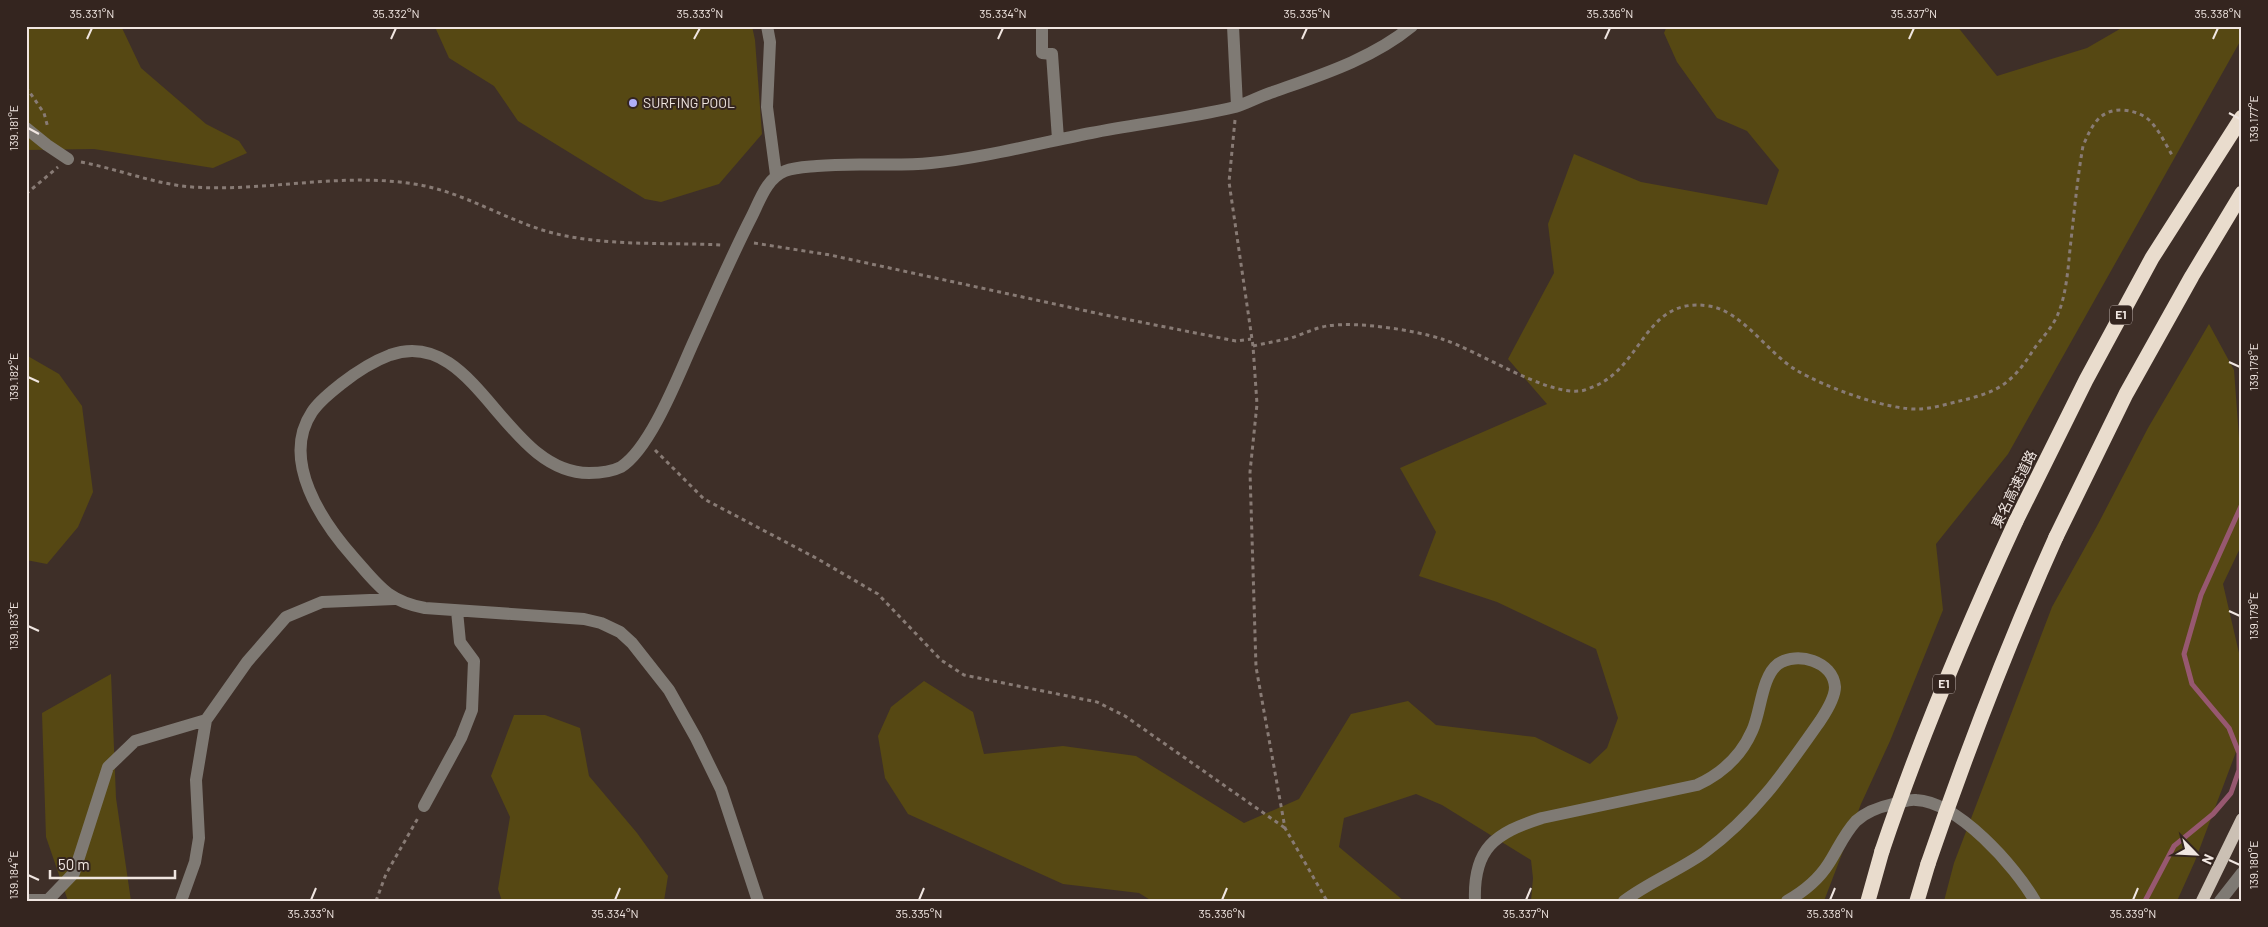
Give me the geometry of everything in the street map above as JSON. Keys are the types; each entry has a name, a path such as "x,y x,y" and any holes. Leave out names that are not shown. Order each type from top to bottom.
{"highway":[{"name":"東名高速道路","path":"1868,901 1882,851 1907,778 1972,617 2016,521 2086,380 2152,258 2242,117"},
{"path":"1917,901 1952,794 2005,654 2056,537 2126,394 2192,276 2242,193"}],"main road":[{"path":"2202,901 2242,819"}],"street":[{"path":"767,26 770,49 767,108 776,175"},
{"path":"1042,26 1042,53 1052,54 1058,139"},
{"path":"1232,26 1237,106"},
{"path":"758,901 724,798 712,772 669,690 632,642 620,632 600,623 584,619 457,611 409,605 394,599 379,586 344,547 324,518 305,480 302,444 305,426 310,414 327,396 351,376 390,355 406,352 432,355 461,370 511,429 539,454 566,469 579,472 608,472 621,466 634,455 646,440 738,244 767,187 776,175 787,170 833,164 931,163 1237,106 1375,52 1392,42 1412,26"},
{"path":"26,128 68,159"},
{"path":"181,901 195,862 199,838 196,780 206,720 247,662 286,617 322,602 394,599"},
{"path":"424,806 461,738 472,710 474,660 460,642 457,611"},
{"path":"1475,901 1476,867 1485,849 1498,837 1518,826 1542,818 1688,788 1713,778 1727,767 1752,731 1766,682 1777,665 1792,658 1807,658 1832,675 1835,687 1832,700 1824,715 1788,768 1747,817 1704,852 1624,901"},
{"path":"26,900 48,900 74,873 108,766 134,742 206,720"},
{"path":"1787,901 1803,892 1829,864 1840,841 1857,820 1875,808 1916,800 1938,806 1974,828 2007,861 2035,901"},
{"path":"2220,901 2242,874"}],"path":[{"path":"26,87 46,118 49,134 47,145"},
{"path":"1237,106 1229,182 1253,346 1256,404 1250,472 1256,667 1286,828 1327,901"},
{"path":"1253,346 1290,338 1326,326 1347,324 1413,332 1442,339 1558,390 1582,391 1606,381 1626,363 1644,336 1661,316 1675,308 1691,304 1712,306 1729,313 1796,370 1833,388 1889,405 1920,409 1942,405 1975,397 1992,391 2008,382 2025,362 2056,318 2067,273 2083,146 2091,126 2102,114 2117,110 2133,111 2148,120 2161,136 2172,155"},
{"path":"26,194 68,159 106,166 156,181 191,187 224,188 361,180 414,184 446,190 550,232 602,241 738,244 830,255 1114,317 1236,340 1251,339"},
{"path":"646,440 704,499 816,558 878,594 941,660 964,675 1097,702 1124,716 1286,828"},
{"path":"376,901 386,874 424,806"}],"shaded area":[{"path":"26,26 118,26 122,28 141,68 206,124 239,141 247,153 213,168 94,149 26,150"},
{"name":"SURFING POOL","path":"752,26 755,40 762,134 719,184 661,202 645,199 518,121 494,86 449,58 435,27"},
{"path":"1667,26 1957,26 1997,76 2087,48 2125,26 2242,26 2242,38 2008,454 1936,544 1943,610 1890,741 1861,804 1824,901 1531,901 1533,878 1531,860 1442,805 1416,794 1344,818 1339,847 1404,901 1152,901 1139,893 1063,884 908,814 885,778 878,736 891,707 924,681 973,712 984,754 1063,746 1136,756 1244,823 1299,799 1351,714 1408,701 1436,725 1535,737 1590,764 1607,748 1618,718 1596,649 1497,602 1419,576 1436,532 1400,468 1547,404 1508,359 1554,273 1548,224 1574,154 1641,182 1767,205 1779,170 1747,131 1717,118 1677,62 1664,33"},
{"path":"2209,324 2234,370 2242,478 2242,544 2223,584 2242,666 2242,736 2195,861 2177,901 1944,901 1954,863 2052,607 2148,428"},
{"path":"26,355 59,374 82,406 93,492 78,527 47,564 26,560"},
{"path":"111,674 116,798 131,901 68,901 46,837 42,713"},
{"path":"514,715 545,715 580,728 589,776 637,833 668,876 664,901 502,901 498,889 510,817 491,776"}],"waterway":[{"path":"2145,901 2174,846 2213,814 2231,793 2239,770 2239,753 2229,728 2192,684 2184,654 2201,595 2242,504"}],"place":[{"name":"SURFING POOL","path":"633,103"}]}
